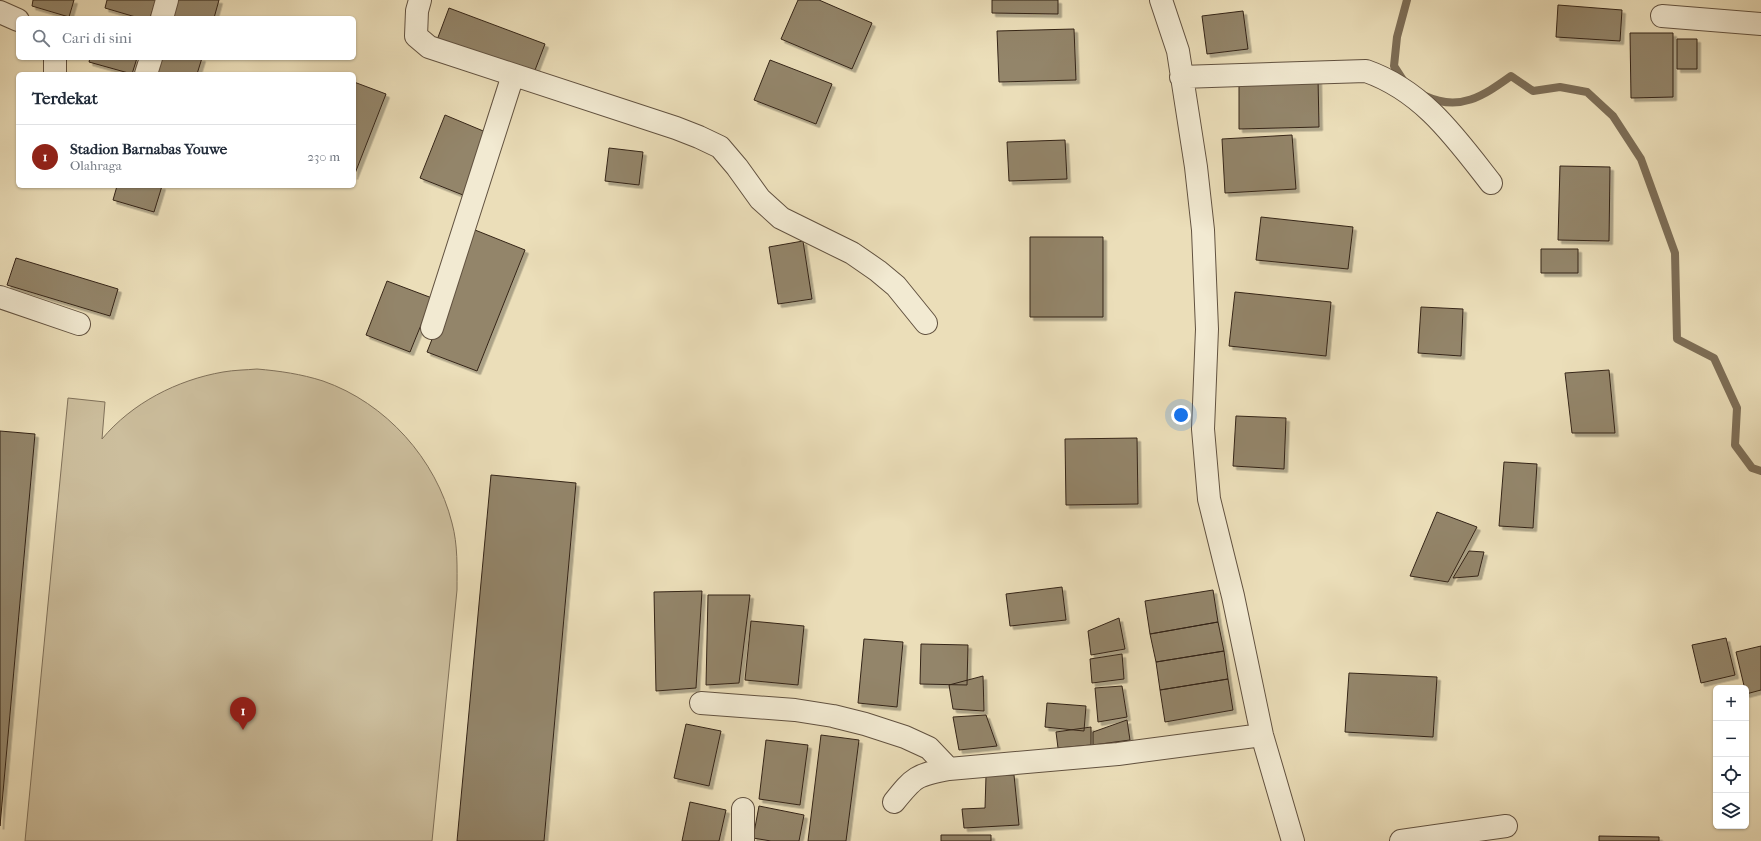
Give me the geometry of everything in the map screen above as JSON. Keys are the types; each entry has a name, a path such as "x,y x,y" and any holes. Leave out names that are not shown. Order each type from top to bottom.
{"street":[{"path":"163,16 167,0"},
{"path":"420,0 417,11 416,36 429,47 676,128 720,147 737,167 760,199 781,218 852,253 878,271 896,286 926,322"},
{"path":"1161,0 1178,52 1196,167 1203,230 1207,329 1203,429 1209,498 1233,596 1262,735 1293,841"},
{"path":"0,12 16,19"},
{"path":"1662,16 1761,24"},
{"path":"55,60 55,72"},
{"path":"147,72 150,60"},
{"path":"1181,77 1342,71 1371,72 1382,76 1402,88 1438,118 1491,183"},
{"path":"432,328 513,75"},
{"path":"0,297 79,324"},
{"path":"701,703 795,710 833,716 865,724 905,737 929,748 949,769"},
{"path":"894,802 909,784 922,774 949,769 1118,754 1262,735"},
{"path":"742,809 744,841"},
{"path":"1401,841 1506,826"}],"shaded area":[{"path":"257,369 307,376 346,391 367,403 405,436 421,456 434,477 444,499 452,523 455,540 457,556 457,590 432,841 25,841 68,398 105,402 102,439 127,414 156,395 172,387 227,371"}],"building":[{"path":"33,0 74,0 69,16 32,6"},
{"path":"107,0 156,0 151,16 132,16 105,8"},
{"path":"174,0 219,0 215,16 170,16"},
{"path":"798,0 819,0 872,23 852,69 781,39"},
{"path":"992,0 1058,0 1058,14 992,13"},
{"path":"1558,5 1622,10 1620,41 1556,37"},
{"path":"449,8 545,44 532,78 437,40"},
{"path":"1243,11 1248,49 1207,54 1202,16"},
{"path":"1074,29 1076,80 999,82 997,31"},
{"path":"1630,33 1673,33 1673,97 1631,98"},
{"path":"1677,39 1697,39 1697,69 1677,69"},
{"path":"90,60 136,60 133,72 125,72 89,62"},
{"path":"156,60 201,60 198,72 153,72"},
{"path":"770,60 832,84 816,124 754,100"},
{"path":"1318,78 1319,127 1239,129 1239,79"},
{"path":"356,83 386,94 356,171"},
{"path":"445,115 488,133 463,195 420,178"},
{"path":"1292,135 1296,189 1225,193 1222,139"},
{"path":"1065,140 1067,179 1009,181 1007,142"},
{"path":"609,148 643,152 639,185 605,181"},
{"path":"1560,166 1610,167 1609,241 1558,240"},
{"path":"116,188 161,188 154,212 113,200"},
{"path":"1261,217 1353,227 1348,269 1256,260"},
{"path":"475,230 525,250 477,371 427,352"},
{"path":"1030,237 1103,237 1103,317 1030,317"},
{"path":"803,241 812,299 778,304 769,247"},
{"path":"1541,249 1578,249 1578,273 1541,273"},
{"path":"16,258 118,289 110,316 7,285"},
{"path":"387,281 432,298 410,352 366,335"},
{"path":"1235,292 1331,302 1326,356 1229,346"},
{"path":"1421,307 1463,309 1461,356 1418,353"},
{"path":"1609,370 1615,433 1572,433 1565,373"},
{"path":"1236,416 1286,418 1284,469 1233,466"},
{"path":"0,431 35,434 0,826"},
{"path":"1137,438 1138,504 1066,505 1065,439"},
{"path":"1504,462 1537,464 1533,528 1499,526"},
{"path":"491,475 576,483 544,841 457,841"},
{"path":"1437,512 1477,527 1448,582 1410,576"},
{"path":"1469,551 1484,552 1478,576 1453,578"},
{"path":"1062,587 1066,620 1010,626 1006,594"},
{"path":"1213,590 1218,622 1150,634 1145,601"},
{"path":"702,591 696,688 656,691 654,592"},
{"path":"708,595 750,595 739,683 706,685"},
{"path":"1119,618 1125,649 1091,655 1088,631"},
{"path":"751,621 804,626 798,685 745,680"},
{"path":"1218,622 1224,651 1156,662 1150,634"},
{"path":"1726,638 1735,675 1701,683 1692,645"},
{"path":"864,639 903,642 897,707 858,703"},
{"path":"921,644 968,645 967,685 920,684"},
{"path":"1761,646 1761,690 1749,693 1749,685 1744,685 1736,652"},
{"path":"1224,651 1228,679 1160,690 1156,662"},
{"path":"1122,654 1124,679 1092,683 1090,659"},
{"path":"1349,673 1437,677 1433,737 1345,732"},
{"path":"983,676 984,711 953,709 949,685"},
{"path":"1228,679 1233,710 1165,722 1160,690"},
{"path":"1122,686 1127,717 1098,722 1095,688"},
{"path":"1047,703 1086,706 1084,731 1045,727"},
{"path":"986,715 997,746 959,750 953,717"},
{"path":"1127,720 1130,740 1093,745 1093,732"},
{"path":"686,724 721,731 709,786 674,778"},
{"path":"1091,727 1091,745 1058,748 1056,732"},
{"path":"821,735 859,740 846,841 808,841"},
{"path":"766,740 808,745 800,805 759,799"},
{"path":"1014,775 1019,825 964,828 962,809 985,808 986,776"},
{"path":"690,802 726,810 719,841 682,841"},
{"path":"759,806 804,815 799,841 771,841 753,838"},
{"path":"941,835 991,835 991,841 941,841"},
{"path":"1599,836 1659,837 1659,841 1599,841"}],"waterway":[{"path":"1405,83 1394,66 1397,37 1407,0"},
{"path":"1425,96 1438,101 1449,102 1471,100 1491,90 1511,76 1533,91 1560,87 1587,92 1613,116 1641,159 1675,253 1677,339 1714,358 1737,408 1735,445 1752,468 1761,471"}],"place":[{"name":"Stadion Barnabas Youwe","path":"243,730"}]}
